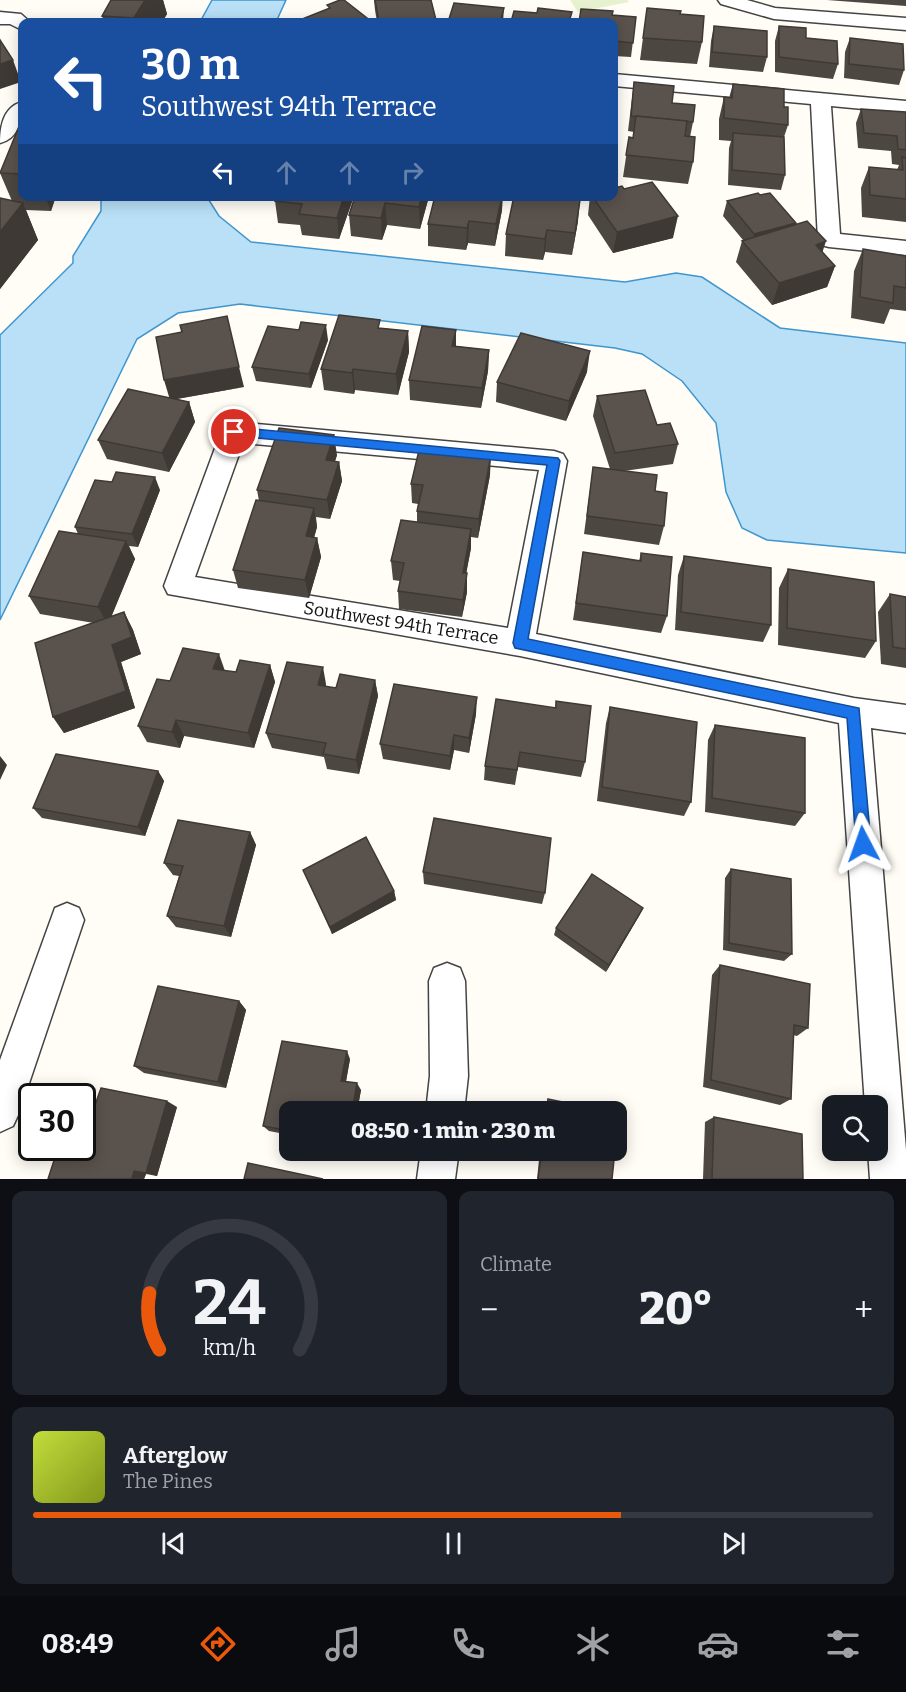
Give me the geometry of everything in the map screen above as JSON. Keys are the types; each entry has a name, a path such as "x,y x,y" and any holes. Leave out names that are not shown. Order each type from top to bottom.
{"street":[{"path":"727,0 774,13 906,24"},
{"path":"618,80 906,107"},
{"path":"821,99 829,240 906,248"},
{"path":"0,137 18,113"},
{"name":"Southwest 94th Terrace","path":"520,643 554,461 234,432 178,586 520,643 854,712 906,719"},
{"path":"854,712 889,1179"},
{"path":"0,1113 67,920"},
{"path":"446,1101 449,1076 447,981"},
{"path":"436,1179 438,1161"}],"green space":[{"path":"570,0 627,0 629,2 578,12"}],"water":[{"path":"212,0 286,0 278,18 202,18"},
{"path":"101,201 210,201 219,216 251,242 625,282 676,273 702,277 780,328 906,343 906,553 767,540 742,528 726,492 716,423 682,381 642,354 615,348 240,304 178,313 137,339 0,620 0,335 73,263 73,256 101,211"}],"building":[{"path":"111,0 145,0 134,18 102,16"},
{"path":"344,0 367,18 305,18 330,8 327,5"},
{"path":"375,0 431,0 436,18 378,18"},
{"path":"454,3 504,8 501,18 449,18"},
{"path":"538,8 572,12 570,18 512,18 514,11 537,13"},
{"path":"647,8 704,16 702,42 643,38"},
{"path":"581,9 613,11 612,15 636,17 633,43 618,41 618,18 580,18"},
{"path":"714,26 767,31 767,57 712,52"},
{"path":"779,26 806,28 806,38 837,41 838,64 779,57"},
{"path":"850,38 903,44 904,70 849,64"},
{"path":"0,40 13,60 0,64"},
{"path":"634,82 674,86 672,103 695,105 693,122 631,116"},
{"path":"733,84 784,89 784,107 788,107 788,125 724,118 724,97 732,98"},
{"path":"861,109 906,112 906,150 898,149 897,136 864,133"},
{"path":"636,116 687,121 685,136 695,137 693,162 626,155 629,137 633,138"},
{"path":"18,129 18,174 0,173"},
{"path":"733,133 784,137 785,175 732,170"},
{"path":"902,157 906,158 906,199 870,195 869,167 903,170"},
{"path":"652,182 678,216 617,232 595,201 618,201 618,187 622,186 624,189"},
{"path":"758,193 760,195 770,193 796,223 754,234 727,201"},
{"path":"0,198 23,203 0,232"},
{"path":"275,201 342,201 337,218 299,214 302,204"},
{"path":"353,201 421,201 419,207 385,203 381,218 349,215"},
{"path":"434,201 501,201 496,224 469,221 467,228 428,224"},
{"path":"513,201 580,201 575,233 547,230 545,239 506,234"},
{"path":"807,221 826,241 816,245 835,266 779,283 742,241"},
{"path":"863,249 906,256 906,288 894,286 893,303 860,297"},
{"path":"339,315 380,320 378,328 408,331 396,374 353,369 352,373 321,369"},
{"path":"227,316 239,367 164,380 156,337 182,332 180,325"},
{"path":"301,322 326,325 309,374 252,367 268,326 299,330"},
{"path":"422,326 456,330 452,346 489,350 482,388 409,380"},
{"path":"521,333 590,351 569,401 497,382"},
{"path":"128,389 189,402 162,453 98,440"},
{"path":"645,390 657,425 670,423 678,444 615,453 597,396"},
{"path":"279,428 334,435 326,460 339,462 327,500 257,490"},
{"path":"420,446 491,455 479,519 417,511 423,485 411,484"},
{"path":"593,467 657,475 655,491 667,493 664,526 587,516"},
{"path":"116,472 155,477 132,534 75,527 95,480 112,482"},
{"path":"256,500 314,508 306,536 317,538 305,580 233,570"},
{"path":"401,520 471,529 463,573 467,573 463,600 398,591 404,563 391,561"},
{"path":"59,531 126,541 98,607 29,596"},
{"path":"583,552 641,561 641,553 672,557 667,616 576,603"},
{"path":"684,556 771,568 771,625 681,612"},
{"path":"788,569 874,582 876,641 787,628"},
{"path":"890,594 906,597 906,649 893,647"},
{"path":"124,612 132,637 112,645 126,691 53,717 35,643"},
{"path":"183,648 219,654 213,669 236,672 240,660 270,665 248,733 176,720 172,732 138,726 157,679 170,681"},
{"path":"287,662 323,667 318,685 336,688 340,674 375,680 356,760 323,754 326,743 266,733"},
{"path":"394,684 477,697 469,738 454,735 450,756 380,744"},
{"path":"496,699 556,708 556,701 591,706 585,762 520,752 517,770 485,766"},
{"path":"610,707 697,722 691,802 602,787"},
{"path":"715,725 805,738 805,813 712,798"},
{"path":"56,754 158,771 138,827 33,808"},
{"path":"434,818 551,838 545,893 423,872"},
{"path":"178,820 250,832 224,926 167,916 183,866 164,863"},
{"path":"366,837 394,891 330,927 303,870"},
{"path":"731,869 791,879 792,954 729,943"},
{"path":"592,874 643,908 609,965 556,928"},
{"path":"720,965 810,984 808,1028 794,1025 791,1099 711,1080"},
{"path":"158,986 239,1001 218,1082 134,1066"},
{"path":"282,1041 347,1051 341,1081 357,1083 354,1101 279,1101 279,1129 263,1126"},
{"path":"101,1088 167,1101 146,1173 134,1171 132,1179 48,1179 54,1161 96,1161 96,1102"},
{"path":"714,1117 802,1134 803,1179 712,1179"},
{"path":"540,1161 614,1161 612,1179 538,1179"},
{"path":"248,1163 323,1179 244,1179"}],"route":[{"path":"234,432 554,461 520,643 854,712 863,844"}]}
